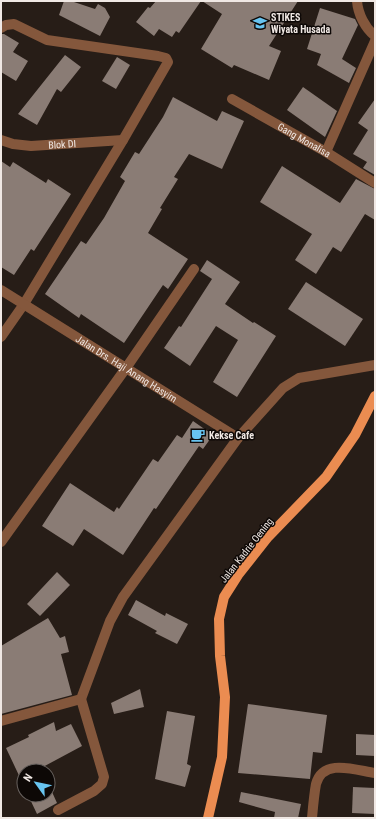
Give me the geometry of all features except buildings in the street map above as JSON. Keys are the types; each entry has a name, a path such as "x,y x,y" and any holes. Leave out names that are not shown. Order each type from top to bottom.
{"main road":[{"name":"Jalan Kadrie Oening","path":"208,818 222,757 225,697 220,656 219,619 224,597 238,575 268,537 326,477 355,435 375,396"}],"street":[{"path":"356,1 364,22 375,36"},
{"path":"1,28 6,25 14,24 47,40 158,56 166,58 168,62 123,140 24,304 1,337"},
{"path":"326,152 375,41"},
{"name":"Gang Monalisa","path":"232,99 326,152 375,183"},
{"name":"Blok DI","path":"1,140 13,144 31,146 123,140"},
{"path":"1,542 126,368 194,269"},
{"name":"Jalan Drs. Haji Anang Hasyim","path":"1,290 238,438"},
{"path":"58,810 94,791 102,784 104,777 81,699 110,621 123,597 238,438 283,388 299,378 375,365"},
{"path":"1,721 81,699"},
{"path":"312,818 316,784 320,774 328,769 338,767 375,773"}],"place":[{"name":"STIKES Wiyata Husada","path":"260,23"},
{"name":"Kekse Cafe","path":"198,435"}]}
